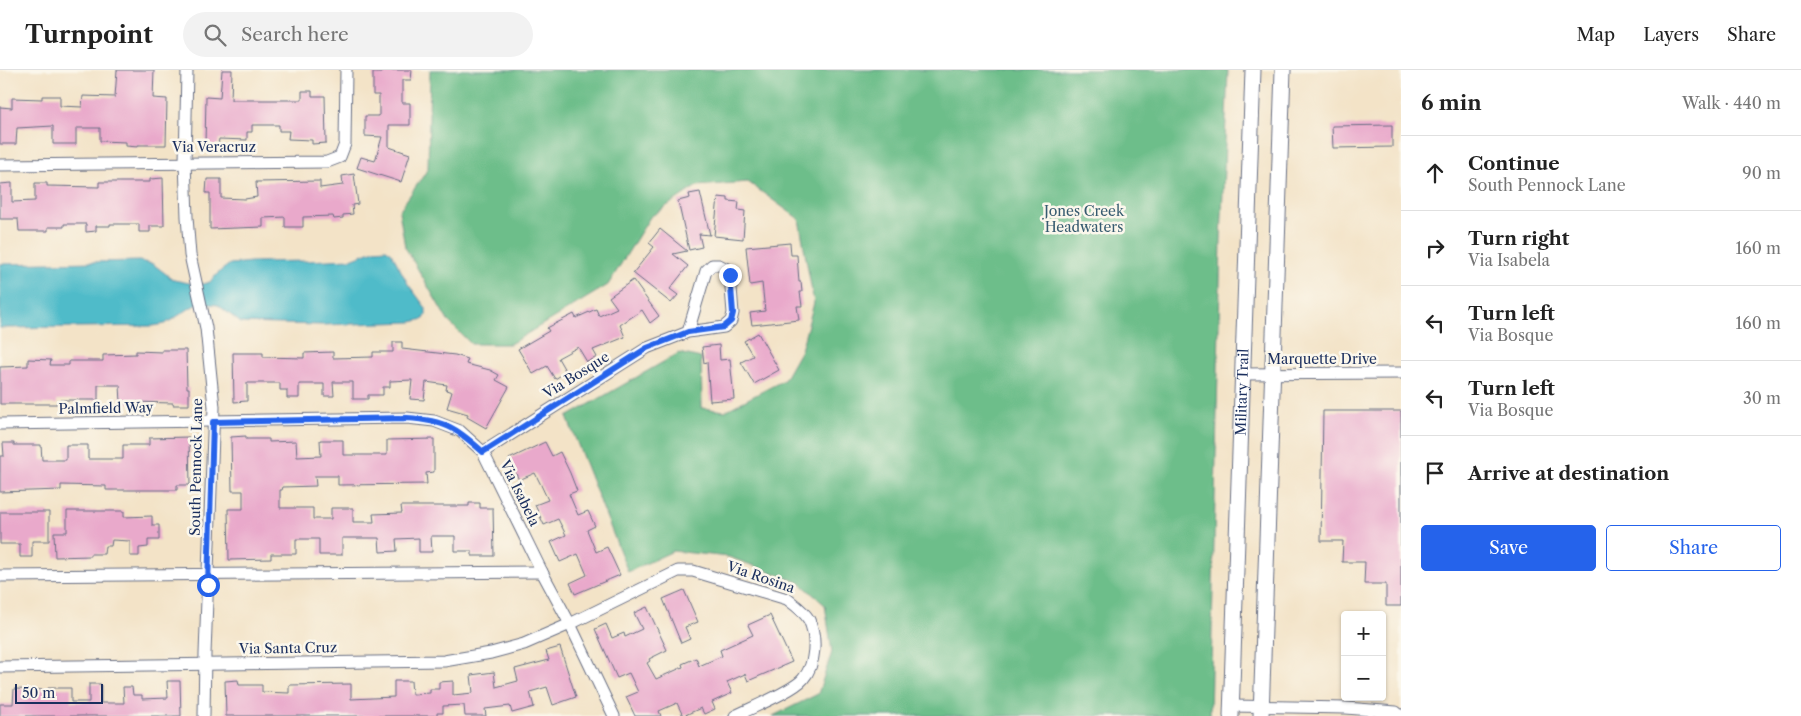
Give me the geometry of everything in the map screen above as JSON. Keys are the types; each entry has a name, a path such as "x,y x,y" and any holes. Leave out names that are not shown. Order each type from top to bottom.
{"main road":[{"name":"Military Trail","path":"1231,711 1253,70"},
{"path":"1261,711 1283,70"}],"street":[{"name":"South Pennock Lane","path":"188,70 185,162 187,217 190,255 206,328 214,406 204,716"},
{"name":"Via Veracruz","path":"0,165 327,162 340,157 345,144 346,70"},
{"name":"Via Bosque","path":"483,452 647,348 688,332 724,327 731,321 733,313 730,275 727,269 719,265 712,265 706,271 688,332"},
{"name":"Marquette Drive","path":"1243,374 1401,373"},
{"name":"Via Isabela","path":"213,422 407,418 434,420 460,432 483,452 614,716"},
{"name":"Palmfield Way","path":"0,424 213,422"},
{"name":"Via Rosina","path":"570,624 678,571 693,571 787,599 798,606 808,620 814,637 813,659 804,679 735,716"},
{"path":"0,576 209,576 542,572"},
{"name":"Via Santa Cruz","path":"0,668 444,661 491,653 524,644 570,624"},
{"path":"1231,711 1346,708 1396,712 1401,716"}],"green space":[{"name":"Jones Creek Headwaters","path":"430,70 1228,70 1221,239 1210,716 773,716 818,694 832,652 825,605 799,582 729,557 673,551 628,572 567,417 679,353 701,358 702,408 725,411 784,380 801,350 814,303 799,219 748,182 697,186 650,217 608,285 510,344 471,344 448,321 405,247 399,211 428,169"}],"water":[{"path":"386,249 391,252 408,284 426,308 424,319 411,322 323,325 241,323 218,305 208,304 195,305 165,324 153,326 0,328 0,264 139,261 153,264 174,280 199,285 210,282 230,264 351,259 374,250"}],"building":[{"path":"117,70 154,70 153,98 167,99 166,145 138,145 138,147 126,146 126,142 100,141 100,128 76,128 76,144 53,144 53,126 17,128 16,144 0,144 0,107 12,108 12,98 42,99 42,96 60,96 60,106 82,107 83,96 115,97"},
{"path":"222,70 232,70 231,100 302,100 302,91 312,91 312,96 325,96 326,143 312,144 312,140 288,139 289,131 279,131 279,125 252,125 252,132 247,132 247,140 219,139 218,145 205,145 206,97 220,98"},
{"path":"382,70 412,70 411,80 402,80 402,103 410,103 410,125 389,125 389,147 410,154 401,182 357,168 361,157 375,161 382,137 365,136 365,116 379,116 379,95 373,95 373,73 382,73"},
{"path":"1392,125 1392,147 1333,148 1332,126"},
{"path":"354,174 358,204 352,205 353,214 343,215 343,218 334,219 333,216 303,217 303,227 285,227 285,217 263,218 263,227 210,229 210,193 206,193 207,179 221,179 221,198 245,199 257,197 256,182 320,181 320,188 343,185 342,176"},
{"path":"163,178 164,226 150,226 150,232 139,232 139,224 96,226 96,231 86,232 86,224 64,224 64,227 48,227 48,231 19,231 18,219 0,219 0,184 12,183 12,202 35,201 35,183 47,183 47,186 99,187 99,182 150,182 150,179"},
{"path":"700,192 710,235 699,234 702,247 689,250 678,201 690,198 689,194"},
{"path":"718,197 728,198 728,201 739,202 738,210 745,211 743,239 714,236"},
{"path":"660,229 687,251 673,254 688,266 670,289 678,295 671,303 633,273 654,247 649,243"},
{"path":"790,243 791,255 797,255 799,282 801,282 802,306 797,306 799,320 752,325 750,313 765,311 762,283 750,285 746,247"},
{"path":"633,280 659,316 650,323 642,310 620,325 625,337 593,350 597,357 587,362 578,347 558,358 566,372 555,379 547,366 533,374 518,349 549,331 547,328 574,314 576,318 596,309 599,316 617,308 609,297"},
{"path":"758,333 779,370 754,384 741,362 753,356 744,341"},
{"path":"393,342 402,342 402,349 455,355 468,359 466,364 490,370 499,375 496,380 509,387 486,428 467,417 468,414 447,408 452,392 446,390 447,385 426,382 424,400 410,399 412,380 390,381 390,387 383,387 383,395 368,395 368,399 353,399 353,382 333,382 334,396 324,396 324,384 299,384 299,398 287,398 287,390 280,390 280,383 247,383 247,401 234,402 233,353 263,353 263,357 304,358 304,353 333,352 333,358 373,357 373,352 393,352"},
{"path":"719,345 720,360 730,359 734,399 710,401 707,362 704,363 702,347"},
{"path":"162,350 186,350 189,405 173,405 173,403 121,403 120,385 98,385 98,400 57,400 57,404 0,404 0,367 28,366 28,359 51,360 50,365 69,365 69,361 103,361 103,355 136,354 136,351 162,352"},
{"path":"1323,411 1401,411 1401,606 1386,606 1386,584 1364,584 1365,562 1342,562 1343,541 1321,541"},
{"path":"246,436 246,439 269,439 269,442 296,441 297,457 321,456 320,440 343,440 343,455 387,455 387,440 434,439 434,472 426,473 427,484 338,485 338,476 315,476 316,486 283,487 280,490 280,508 313,508 313,519 331,519 331,508 353,508 353,522 374,522 373,514 402,513 401,506 469,506 469,503 480,503 480,508 493,508 494,556 472,556 472,551 455,551 455,536 431,536 432,552 419,552 419,538 396,539 397,551 380,552 379,538 342,538 342,555 319,555 319,539 296,539 296,554 271,554 271,559 229,560 228,509 243,509 243,491 232,491 231,437"},
{"path":"189,437 190,485 177,485 177,490 106,490 106,486 61,485 61,490 0,492 0,456 4,456 3,443 41,445 42,460 66,460 66,445 88,445 88,459 123,459 123,445 149,445 149,438"},
{"path":"545,442 552,456 560,452 570,473 577,491 569,494 578,515 588,511 595,526 587,530 596,552 607,547 620,575 575,594 570,583 587,575 578,554 560,562 551,542 566,535 558,519 544,525 535,505 548,500 535,473 519,480 509,459"},
{"path":"67,511 124,511 124,517 152,516 152,525 159,525 159,540 148,540 148,547 139,548 139,556 130,556 130,541 112,540 111,546 105,546 104,554 55,557 54,532 67,532"},
{"path":"0,512 49,512 49,541 32,541 32,557 20,557 20,544 0,544"},
{"path":"684,590 698,622 685,627 690,639 681,643 663,599"},
{"path":"647,607 667,650 649,659 650,661 647,663 656,679 683,667 682,664 696,658 699,666 722,656 720,650 753,635 748,625 770,615 792,662 748,681 745,674 727,682 732,693 712,702 715,709 704,714 701,708 683,716 677,703 659,711 661,716 635,716 626,697 638,692 629,673 617,678 595,629 606,624 612,638 624,633 625,637 642,629 634,613"},
{"path":"560,647 576,697 553,705 547,687 530,692 534,707 512,713 510,706 485,709 486,716 465,716 464,705 443,706 443,713 437,713 437,716 226,716 225,681 238,680 239,685 262,685 262,692 289,693 289,685 351,684 351,699 394,697 394,681 411,681 412,694 430,693 430,689 439,689 439,682 453,681 453,695 473,693 471,675 494,672 496,687 518,681 515,669 549,660 546,651"},
{"path":"167,681 180,681 181,716 0,716 0,704 13,704 14,689 48,690 48,688 71,688 71,702 89,702 89,684 101,684 101,703 124,703 123,687 132,687 133,695 142,695 142,699 168,698"}],"route":[{"path":"208,585 213,422 407,418 434,420 460,432 483,452 647,348 688,332 724,327 731,321 733,313 730,275"}]}
